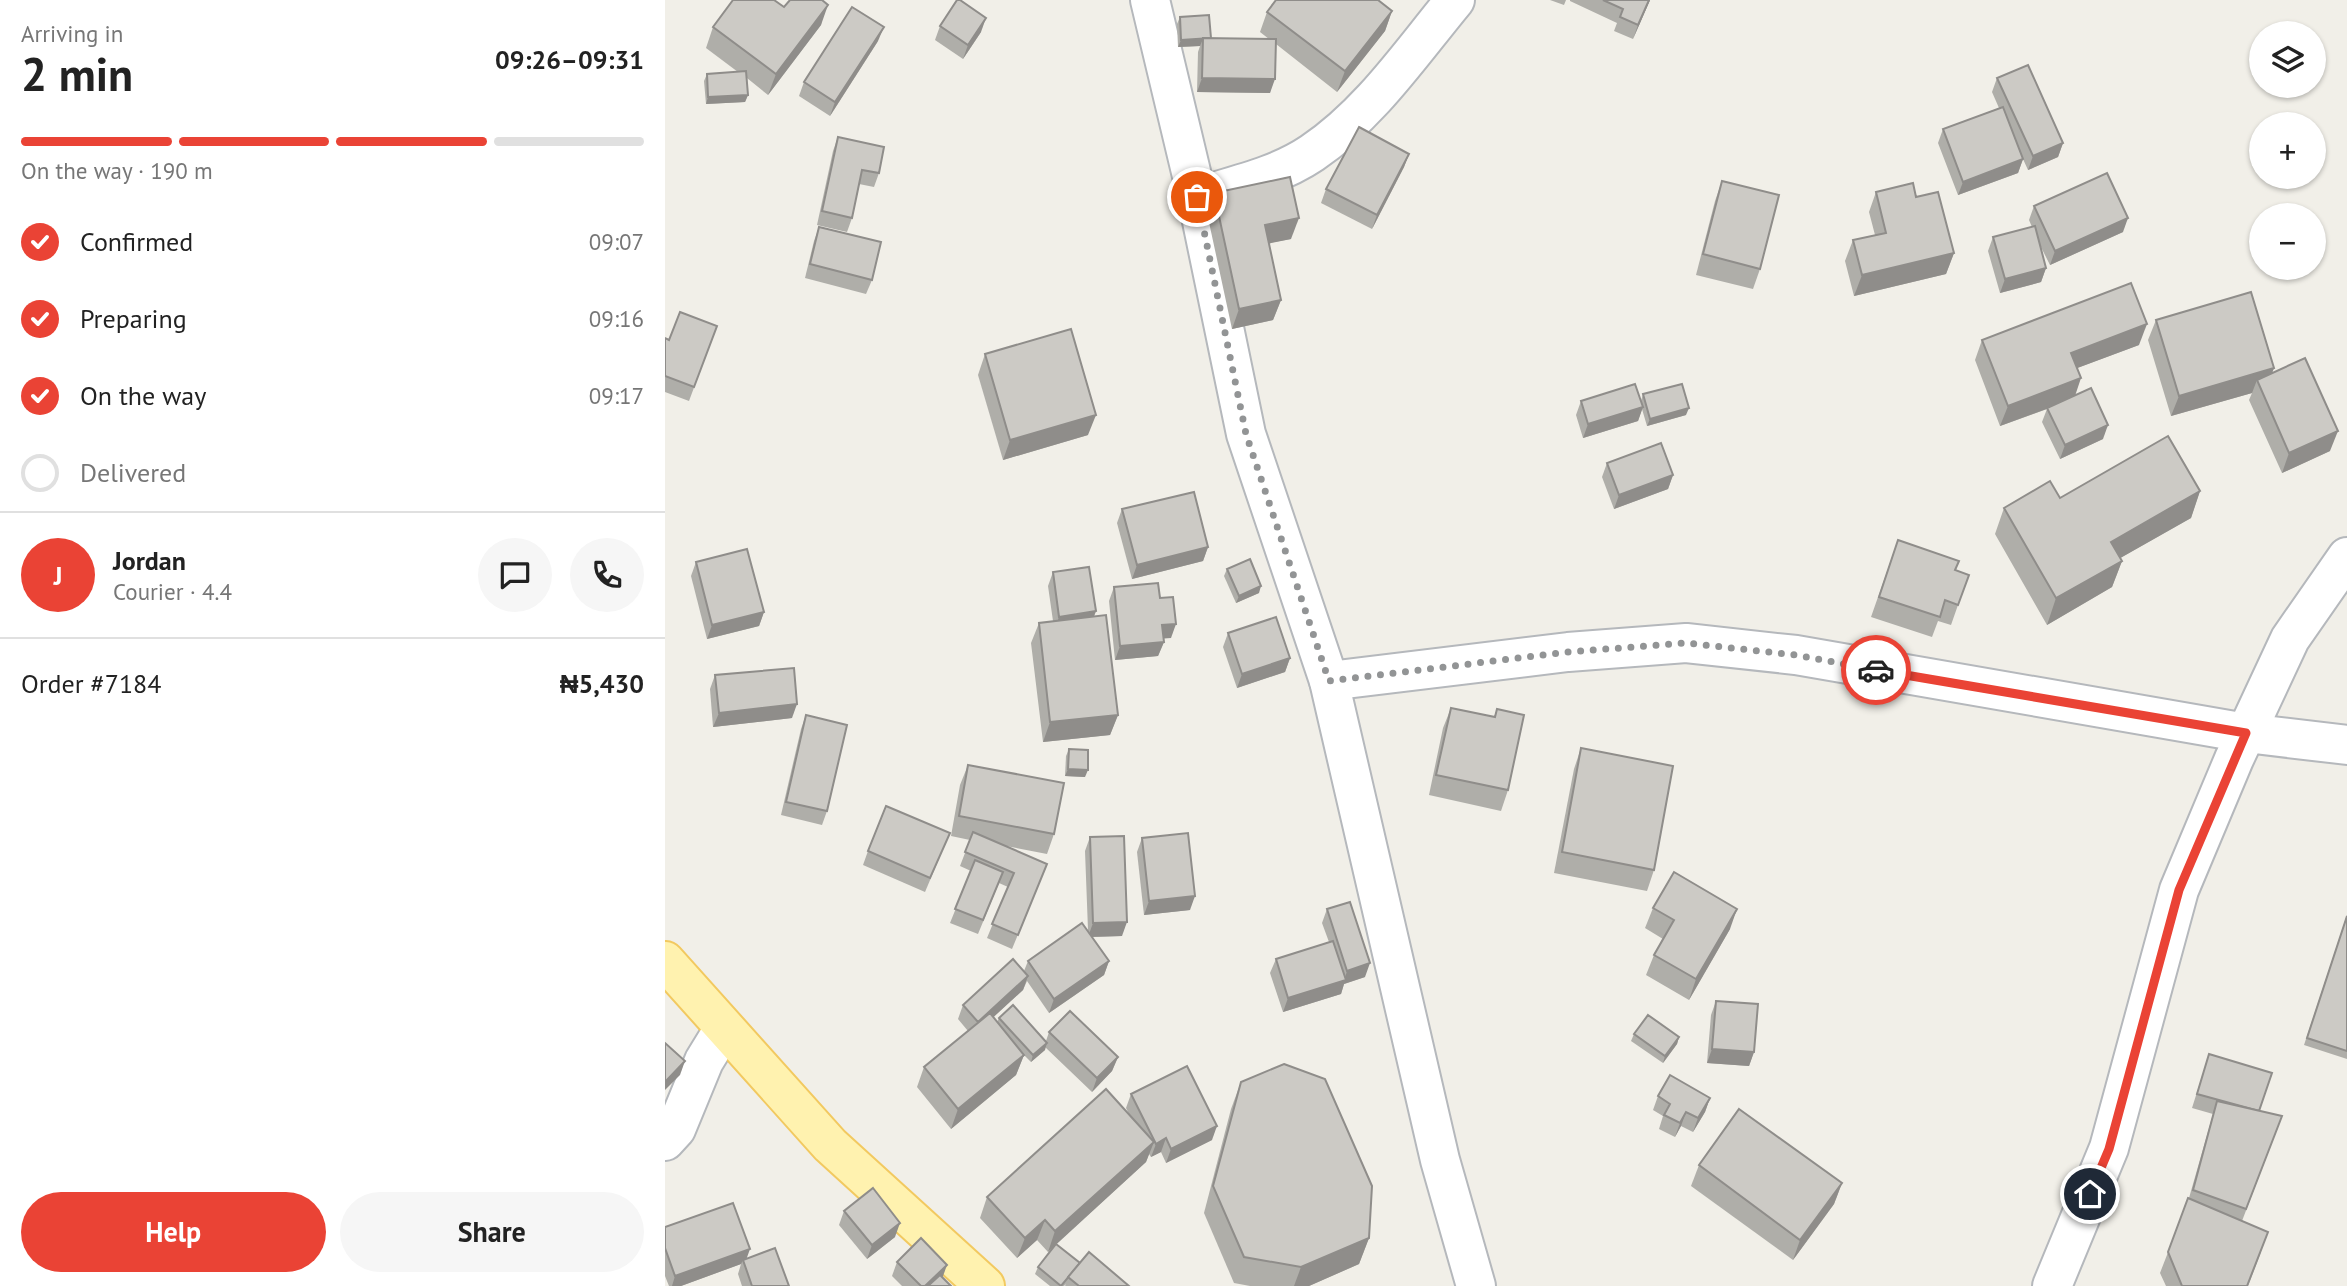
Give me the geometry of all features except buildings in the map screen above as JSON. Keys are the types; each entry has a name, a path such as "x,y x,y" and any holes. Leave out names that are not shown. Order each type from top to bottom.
{"main road":[{"path":"665,961 723,1030 830,1144 985,1286"}],"street":[{"path":"1150,0 1197,197 1246,434 1329,681 1440,1160 1476,1286"},
{"path":"1197,197 1269,175 1311,154 1356,119 1455,0"},
{"path":"2052,1286 2109,1149 2179,890 2246,733 2290,639 2347,557"},
{"path":"1329,681 1568,652 1686,643 1796,655 2246,733 2347,745"},
{"path":"665,1141 676,1129 704,1061 723,1030"}],"way so far":[{"path":"1197,197 1246,434 1329,681 1568,652 1686,643 1796,655 1876,670"}],"route":[{"path":"1876,670 2246,733 2179,890 2109,1149 2090,1194"}]}
